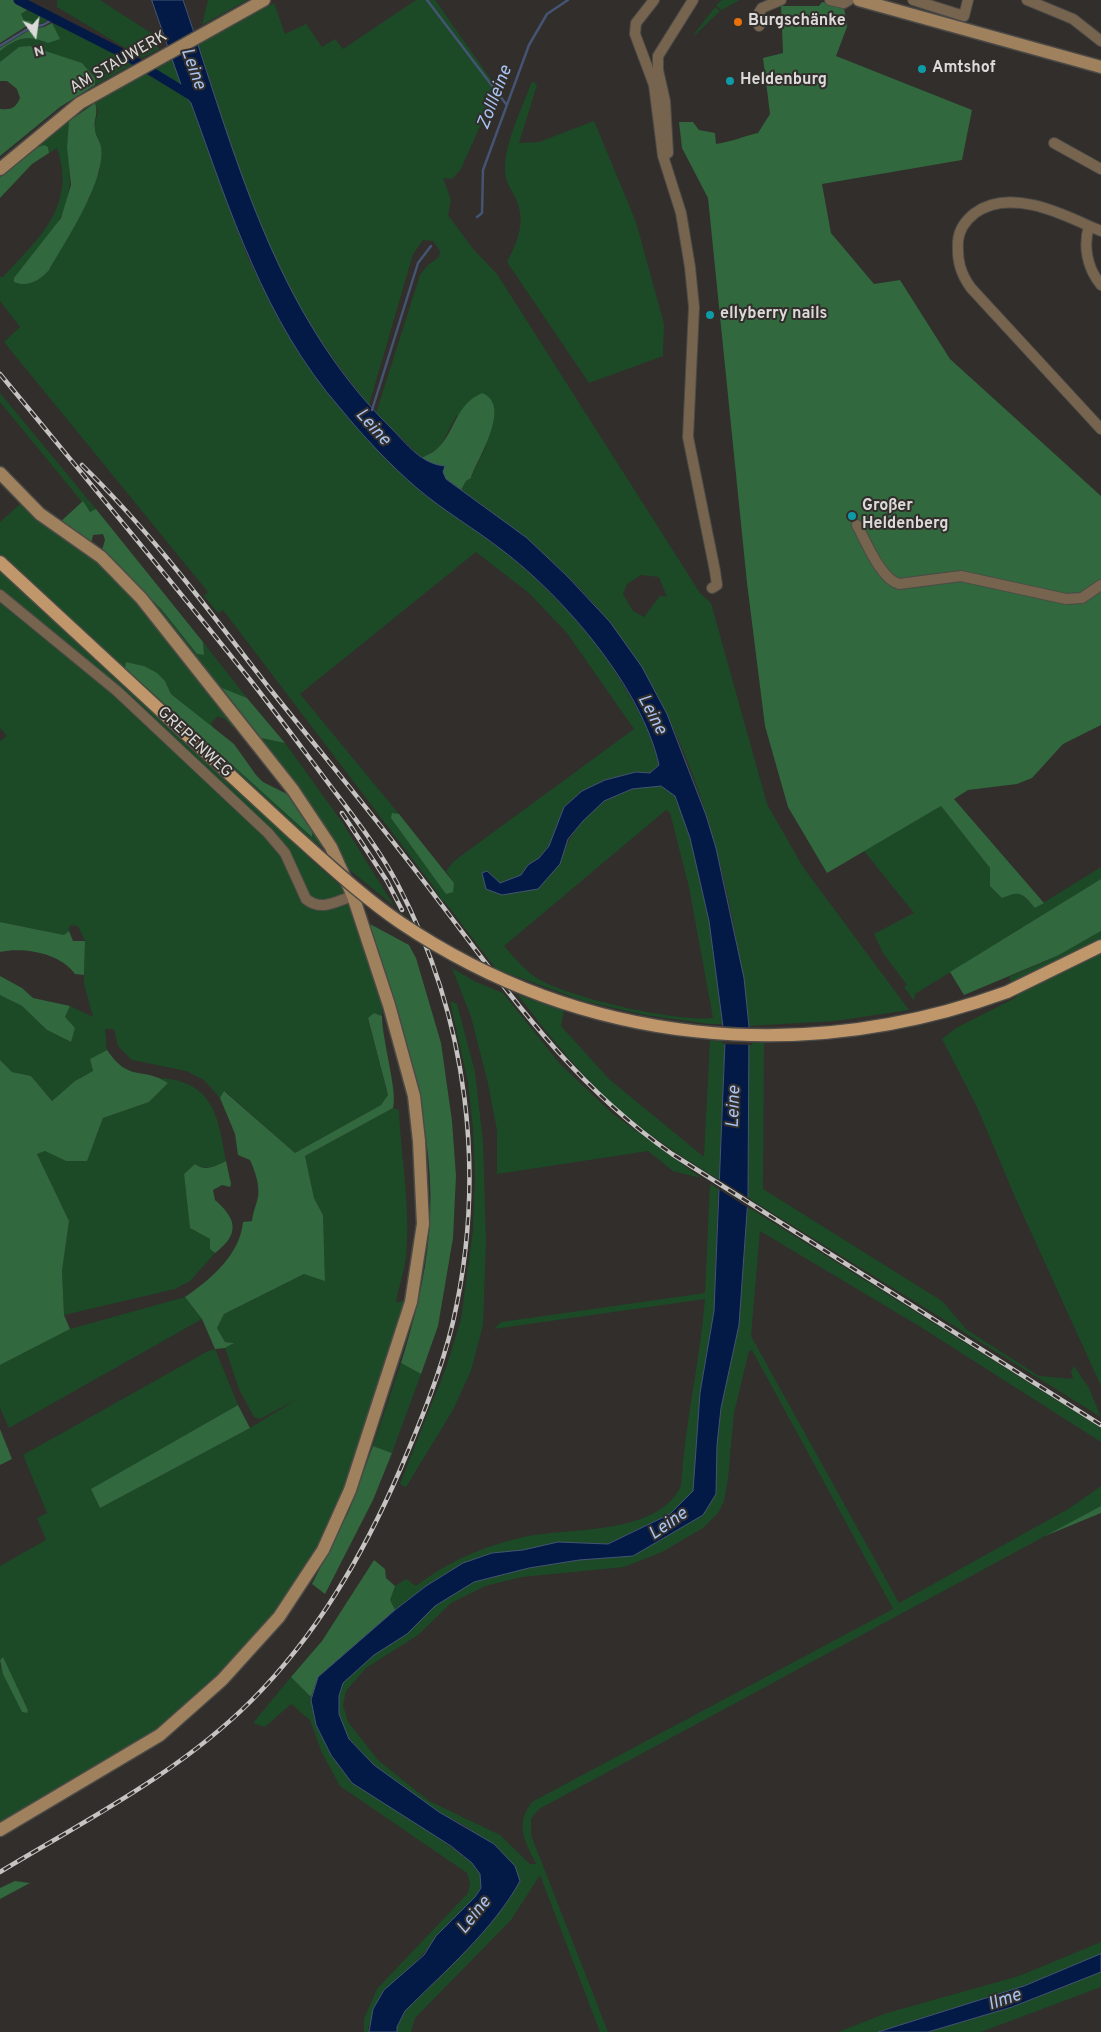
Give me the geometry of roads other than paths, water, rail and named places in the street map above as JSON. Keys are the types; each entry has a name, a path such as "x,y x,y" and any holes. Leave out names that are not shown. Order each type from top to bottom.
{"main road":[{"path":"0,562 294,834 378,906 444,950 486,972 537,994 617,1018 699,1033 754,1036 812,1035 869,1029 953,1010 1007,992 1101,946"}],"street":[{"name":"AM STAUWERK","path":"0,168 80,103 264,0"},
{"path":"654,0 636,23 635,34 654,85 663,156 681,213 690,267 694,307 688,437 715,572 716,585 712,588"},
{"path":"663,156 668,154 670,146 666,100 658,70 658,56 693,0"},
{"path":"759,26 757,16 762,8 781,0"},
{"path":"830,0 844,3 849,0"},
{"path":"859,0 1101,67"},
{"path":"913,0 964,16"},
{"path":"968,0 964,16 968,31"},
{"path":"1027,0 1073,19 1101,41"},
{"path":"1054,143 1101,169"},
{"path":"1101,231 1072,218 1025,203 1002,202 984,207 966,219 958,235 957,256 961,274 971,288 1101,429"},
{"path":"1089,226 1085,239 1088,259 1095,278 1101,285"},
{"path":"0,473 40,514 89,548 114,569 141,598 293,790 331,847 353,896 389,1004 414,1096 420,1141 423,1224 411,1302 350,1490 323,1550 279,1617 222,1680 160,1735 0,1830"},
{"path":"858,525 891,582 899,584 961,576 1066,599 1082,598 1101,585"},
{"name":"GREPENWEG","path":"0,594 117,691 268,833 285,853 306,899 312,904 324,907 353,896"}],"water":[{"name":"Leine","path":"152,0 183,0 221,115 262,228 287,282 316,334 350,383 409,447 429,461 445,466 443,472 446,479 527,538 568,577 610,622 642,667 667,714 706,815 716,848 744,978 749,1026 748,1198 739,1325 721,1408 717,1445 716,1494 703,1515 633,1556 579,1560 529,1568 474,1582 435,1606 407,1634 374,1655 343,1683 339,1696 339,1714 349,1739 374,1765 439,1812 494,1844 515,1866 520,1881 497,1916 482,1933 405,2011 397,2027 397,2032 369,2032 373,2009 384,1990 424,1955 436,1936 475,1897 481,1888 480,1874 472,1863 451,1846 352,1783 331,1755 316,1725 311,1700 318,1677 395,1610 426,1586 463,1563 492,1553 523,1550 558,1542 608,1544 670,1514 693,1491 700,1393 714,1311 725,1042 709,921 690,838 675,796 661,786 632,789 604,801 568,839 560,864 538,889 502,895 486,889 482,873 487,871 500,883 521,875 528,865 539,858 549,846 564,807 582,791 605,780 636,772 650,773 659,765 650,736 636,706 618,676 574,618 526,570 492,542 428,497 397,470 358,429 313,374 290,339 270,301 235,224 191,103 185,96"},
{"name":"Ilme","path":"1101,1954 1101,1972 1012,2007 928,2032 878,2032 1024,1986"}],"waterway":[{"name":"Leine","path":"18,0 120,52 193,97"},
{"path":"427,0 506,104"},
{"name":"Zollleine","path":"477,217 482,213 483,170 529,45 547,14 568,0"},
{"path":"0,46 31,27 43,25 55,18"},
{"name":"Leine","path":"372,410 418,263 431,246"}],"railway":[{"path":"0,374 251,681 360,825 390,871 421,935 440,988 455,1042 464,1098 469,1154 469,1210 463,1266 453,1322 442,1360 422,1416 386,1502 336,1593 297,1649 275,1676 223,1727 194,1751 131,1794 0,1872"},
{"path":"82,465 156,545 203,602 270,689 397,846 517,1004 573,1068 603,1098 636,1127 672,1154 1101,1425"},
{"path":"342,813 387,881 402,910"}],"place":[{"name":"Burgschänke","path":"738,22"},
{"name":"Amtshof","path":"922,69"},
{"name":"Heldenburg","path":"730,81"},
{"name":"ellyberry nails","path":"710,315"},
{"name":"Großer Heldenberg","path":"852,516"}]}
